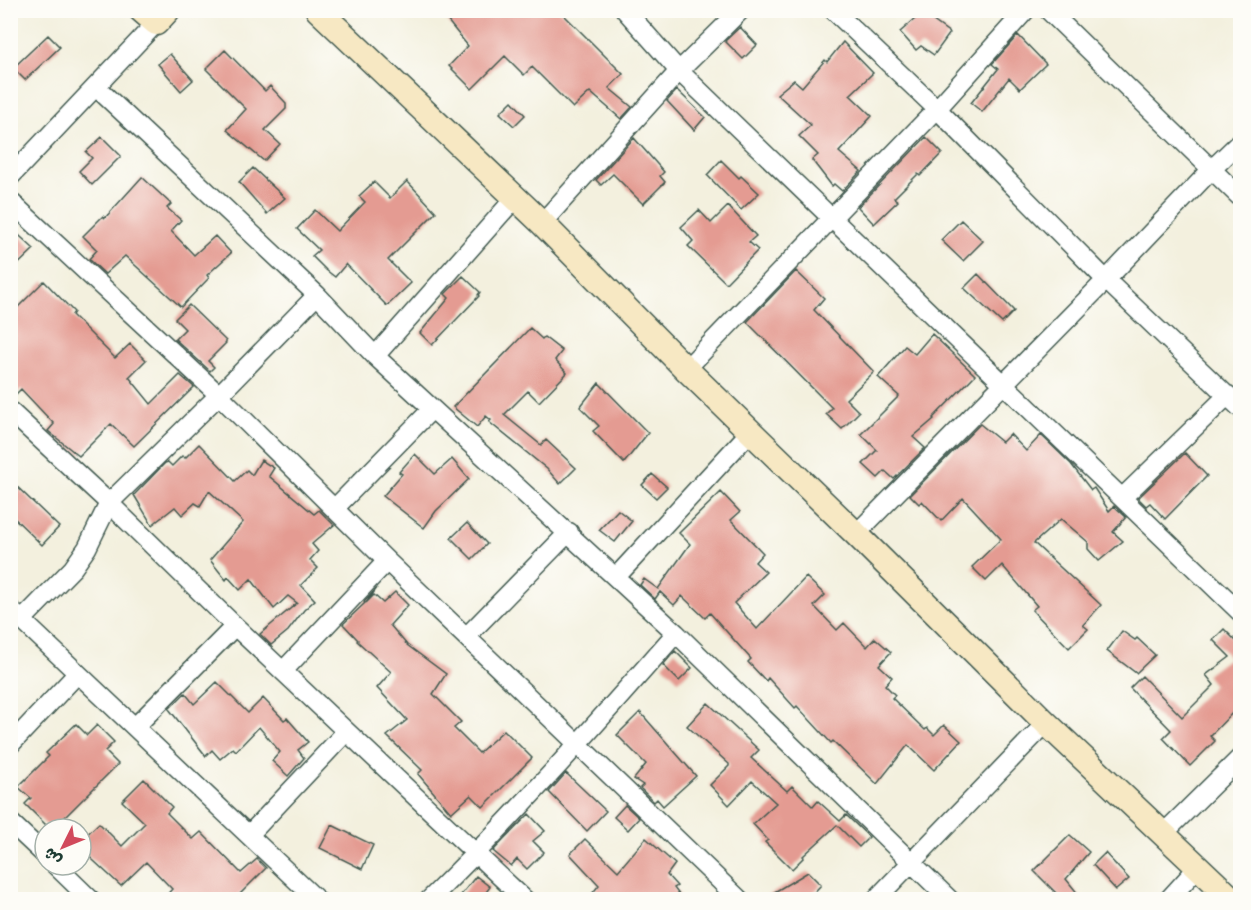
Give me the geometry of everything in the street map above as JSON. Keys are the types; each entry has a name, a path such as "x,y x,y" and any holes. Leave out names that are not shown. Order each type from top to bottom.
{"street":[{"path":"318,10 542,223 686,369 1046,723 1233,900"},
{"path":"625,10 679,71 1240,612"},
{"path":"542,223 679,71 741,10"},
{"path":"833,10 937,109 1106,280 1234,401 1122,498"},
{"path":"686,369 937,109 1026,10"},
{"path":"1048,10 1240,197"},
{"path":"10,177 96,87 155,15"},
{"path":"96,87 317,295 375,356 676,633 950,900"},
{"path":"856,534 1240,142"},
{"path":"375,356 515,198"},
{"path":"10,201 219,395 387,561 740,900"},
{"path":"313,898 16,614 73,568 87,548 109,503 317,295"},
{"path":"335,508 432,409"},
{"path":"10,411 525,900"},
{"path":"616,577 750,432"},
{"path":"466,637 568,532"},
{"path":"283,671 387,561"},
{"path":"135,727 235,626"},
{"path":"429,900 579,744 676,633"},
{"path":"10,745 77,674"},
{"path":"875,900 1046,723"},
{"path":"249,835 346,732"},
{"path":"1164,833 1240,758"},
{"path":"10,822 33,844"},
{"path":"1168,900 1199,866"},
{"path":"62,877 71,893 92,900"}],"building":[{"path":"439,10 559,10 623,74 609,88 632,107 621,119 590,92 573,108 532,67 524,75 505,56 472,89 449,66 468,46"},
{"path":"922,13 950,33 934,55 921,46 916,50 900,32"},
{"path":"740,27 757,45 743,59 725,41"},
{"path":"48,35 60,47 25,80 13,68"},
{"path":"1018,35 1046,64 1020,89 1009,78 982,112 971,103 998,69 992,64"},
{"path":"843,42 873,73 850,95 872,116 839,152 861,171 842,191 834,184 832,186 812,160 818,155 799,136 811,125 777,94 794,80 802,87"},
{"path":"225,50 265,91 270,86 286,103 286,109 265,130 280,144 264,161 227,130 246,109 206,69"},
{"path":"170,54 193,80 181,91 158,64"},
{"path":"677,90 705,117 694,130 667,101"},
{"path":"512,101 525,115 514,126 500,113"},
{"path":"102,137 121,156 92,185 79,171 92,158 86,152"},
{"path":"926,137 942,153 894,198 898,201 874,224 858,207"},
{"path":"634,138 664,172 660,176 665,182 643,204 613,174 601,185 596,180"},
{"path":"721,160 759,193 741,210 707,175"},
{"path":"253,168 285,198 267,214 239,182"},
{"path":"142,177 171,204 167,208 181,220 171,231 194,255 215,236 231,253 207,275 209,278 181,307 125,256 105,274 89,259 97,250 83,236 103,216 105,218"},
{"path":"407,181 436,212 388,260 411,283 387,306 346,264 335,277 326,270 312,256 319,250 297,229 315,210 337,231 365,202 359,196 374,182 390,198"},
{"path":"728,206 756,236 749,242 758,250 726,283 688,246 693,241 681,227 699,210 711,223"},
{"path":"961,220 983,241 963,261 941,240"},
{"path":"10,227 34,249 10,272"},
{"path":"796,271 824,298 814,310 874,372 846,399 859,412 842,429 826,414 832,408 747,322"},
{"path":"978,274 1014,311 1002,323 964,288"},
{"path":"463,276 480,292 479,296 432,345 420,333 449,298 445,294"},
{"path":"44,281 74,312 72,315 115,358 130,344 146,360 129,377 151,404 180,375 194,387 134,446 111,424 79,456 48,431 54,424 21,389 10,400 10,315"},
{"path":"189,305 226,341 208,361 214,367 210,371 175,339 185,329 175,319"},
{"path":"530,328 542,339 544,337 562,351 555,360 567,373 539,402 528,391 504,415 541,445 546,440 576,468 560,484 547,469 489,422 491,420 486,416 477,427 453,407"},
{"path":"932,334 975,375 934,419 913,437 925,448 894,479 885,471 878,478 863,464 877,450 861,434 899,396 878,377 905,346 915,354"},
{"path":"599,383 648,433 624,463 593,431 599,426 580,407"},
{"path":"980,424 1002,442 1010,434 1026,451 1041,435 1071,464 1091,490 1094,488 1109,511 1114,506 1126,517 1113,532 1123,541 1099,561 1088,549 1088,542 1061,519 1034,543 1101,605 1083,625 1088,629 1069,648 1032,610 1037,606 1002,565 986,581 972,567 1001,539 963,498 941,521 922,501 919,504 910,495"},
{"path":"199,444 235,481 247,470 252,475 261,460 274,468 269,476 314,514 319,510 334,525 312,544 318,551 310,560 318,568 301,585 315,600 288,631 271,645 260,634 297,603 288,596 274,609 251,579 240,590 228,577 226,580 210,560 243,522 209,491 200,506 195,503 182,515 175,507 152,525 134,495 165,463 168,462 172,466 182,456 185,458"},
{"path":"1185,453 1207,476 1165,519 1150,503 1146,506 1138,498"},
{"path":"415,454 435,474 452,459 469,479 436,511 424,528 383,496 402,474 399,472"},
{"path":"652,474 667,487 656,498 642,485"},
{"path":"10,480 59,527 42,545 10,514"},
{"path":"721,492 740,512 731,520 763,553 755,562 766,572 734,603 757,629 806,577 825,595 814,606 837,630 844,623 867,647 875,638 891,652 879,665 892,677 885,685 895,695 892,698 925,730 927,728 934,735 944,725 961,741 934,770 908,745 877,784 833,741 831,743 797,706 795,708 768,678 766,681 748,662 751,659 710,613 705,618 682,596 674,605 660,592 655,599 640,585 644,579 658,589 690,544 679,533"},
{"path":"618,510 632,521 615,542 599,530"},
{"path":"467,523 487,544 472,559 451,538"},
{"path":"377,588 366,603 374,595 383,603 395,592 408,605 390,625 407,645 446,674 433,694 461,722 454,728 479,753 504,730 532,758 483,807 471,795 451,813 418,774 422,770 387,736 407,720 377,688 391,672 357,641 343,624"},
{"path":"1224,629 1240,645 1240,705 1210,736 1215,741 1190,766 1163,738 1171,730 1130,688 1142,676 1182,717 1214,685 1206,675 1230,657 1213,640"},
{"path":"1122,631 1135,640 1137,638 1155,655 1136,673 1107,651"},
{"path":"675,651 692,668 679,681 663,665"},
{"path":"217,682 248,713 263,698 284,720 287,718 308,742 298,750 304,758 288,776 272,761 280,752 259,727 236,751 233,748 220,759 212,750 206,756 169,709 185,693 194,704"},
{"path":"708,703 759,750 751,758 787,791 792,786 813,807 818,801 840,821 846,815 869,837 859,847 837,825 792,869 765,842 768,840 753,824 776,803 752,781 729,805 710,785 729,764 687,726"},
{"path":"640,712 696,776 663,806 657,799 654,802 640,788 643,785 634,779 646,764 617,735"},
{"path":"76,724 87,735 97,725 114,742 105,751 118,764 65,817 38,817 25,804 31,798 18,787 49,756 46,753"},
{"path":"566,773 606,811 587,831 549,792"},
{"path":"144,779 172,807 167,813 193,839 201,832 241,873 257,859 266,868 234,900 162,900 172,889 146,862 121,886 93,860 93,829 99,823 122,846 145,823 122,801"},
{"path":"625,805 639,818 628,830 614,817"},
{"path":"529,814 545,831 533,841 544,852 527,869 517,859 511,866 493,851"},
{"path":"332,825 373,845 362,869 320,848"},
{"path":"1070,835 1089,852 1066,879 1083,900 1063,900 1034,871"},
{"path":"646,838 675,864 667,875 677,886 674,888 683,900 587,900 599,885 570,854 585,839 618,871"},
{"path":"1105,853 1129,879 1116,890 1093,865"},
{"path":"808,872 821,885 807,900 761,900"},
{"path":"476,876 490,887 480,900 457,900"}]}
